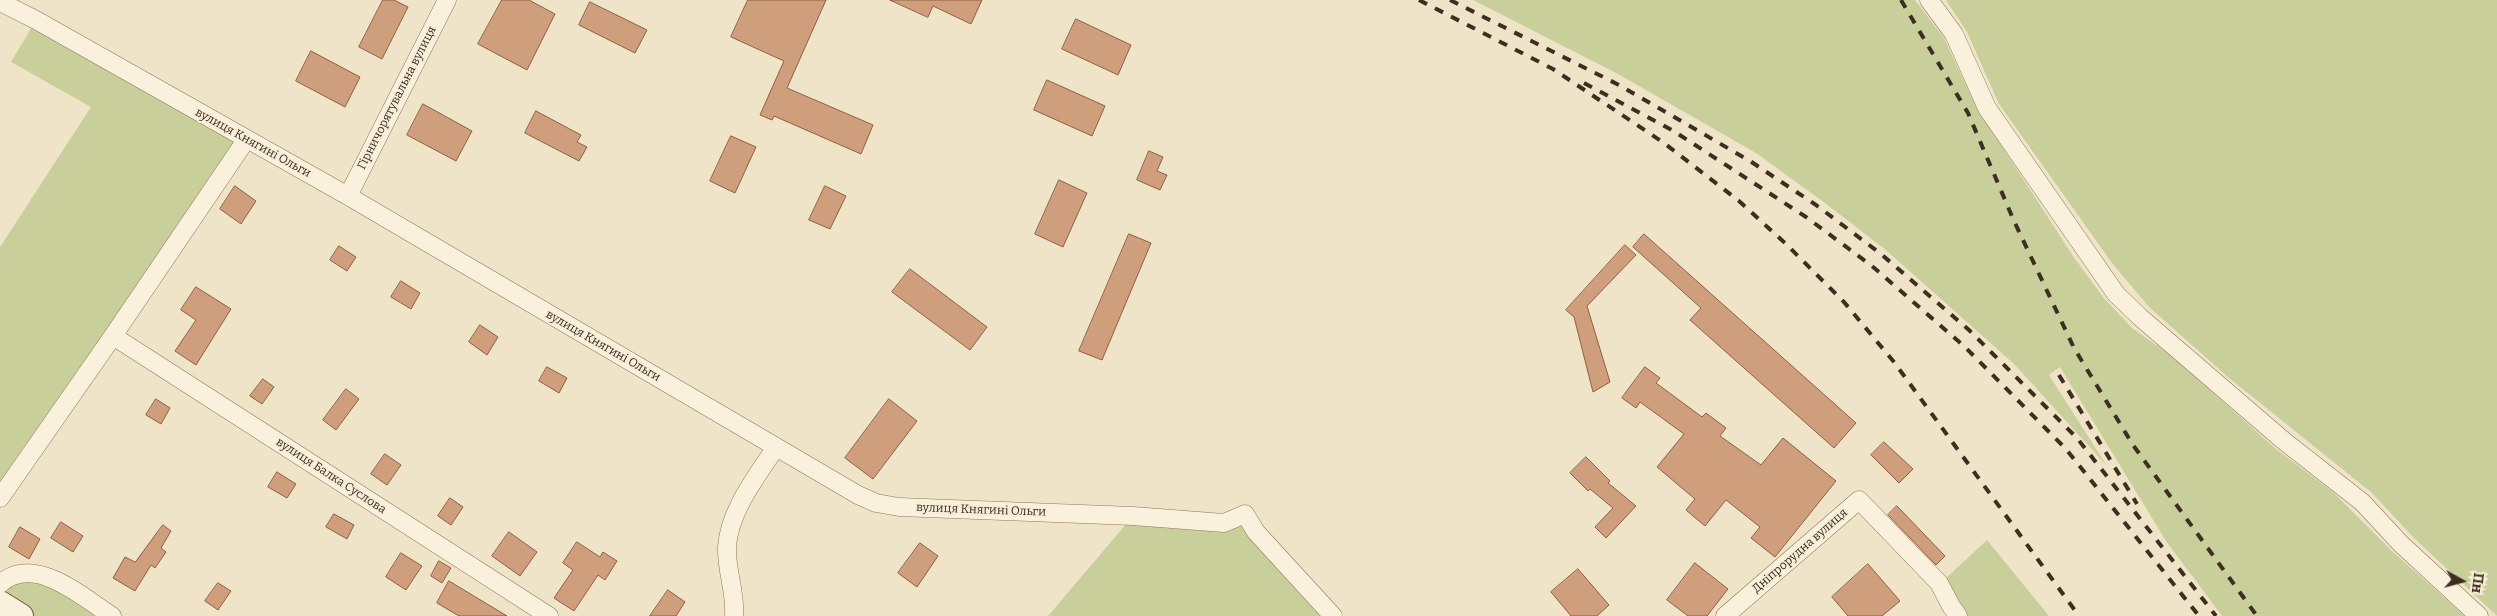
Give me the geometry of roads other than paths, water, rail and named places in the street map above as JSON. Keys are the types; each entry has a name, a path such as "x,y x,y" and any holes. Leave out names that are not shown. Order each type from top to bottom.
{"street":[{"name":"Гірничорятувальна вулиця","path":"348,196 447,0"},
{"path":"1929,0 1954,34 1987,108 2116,294 2141,318 2284,441 2362,502 2401,544 2479,616"},
{"name":"вулиця Княгині Ольги","path":"5,5 36,20 348,196 858,495 876,503 899,507 1133,516 1224,523 1245,514 1256,532 1333,616"},
{"path":"0,498 246,140"},
{"name":"вулиця Балка Суслова","path":"113,336 549,616"},
{"path":"734,616 735,604 727,546 733,521 748,490 776,447"},
{"name":"Дніпрорудна вулиця","path":"1725,616 1859,500 1939,582 1949,613"},
{"path":"0,584 7,578 20,574 34,573 48,576 112,616"},
{"path":"0,602 21,616"}],"railway":[{"path":"1419,0 1553,69 1664,143 1739,201 1786,244 1844,302 1894,362 2079,616"},
{"path":"1450,0 1619,85 1750,161 1816,205 1881,254 1969,330 2077,438 2216,616"},
{"path":"1901,0 1968,113 2014,221 2074,348 2133,445 2257,616"},
{"path":"1584,83 1672,130 1806,217 1872,266 1965,347 2066,449 2199,616"},
{"path":"2059,375 2137,504"}]}
